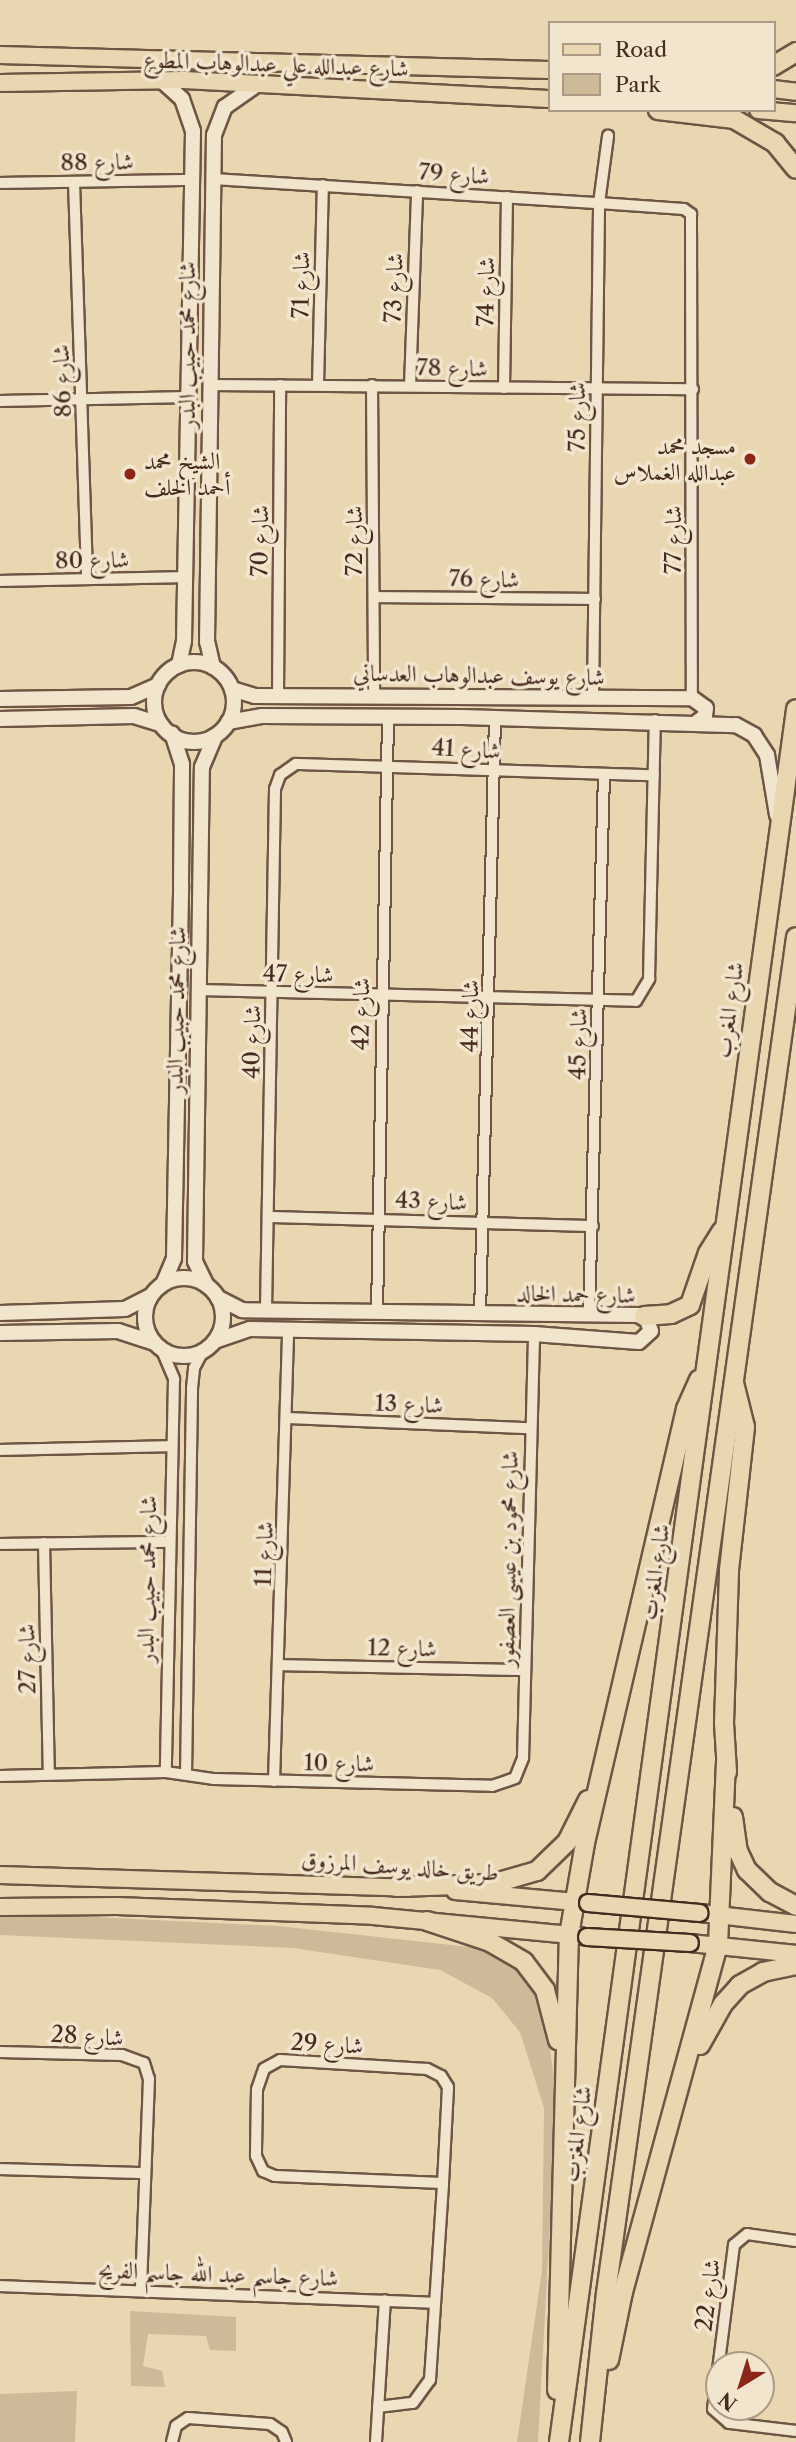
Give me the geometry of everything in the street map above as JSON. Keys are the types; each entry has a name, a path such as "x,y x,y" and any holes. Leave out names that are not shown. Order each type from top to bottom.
{"highway":[{"path":"775,65 796,52"},
{"path":"674,112 734,119 775,143 796,169"},
{"name":"شارع المغرب","path":"558,2442 796,709"},
{"path":"591,2442 733,1380 796,937"},
{"path":"644,1316 671,1314 690,1305 708,1254 726,1226"},
{"path":"558,2442 564,2085 581,1902 606,1755 686,1409 705,1372"},
{"path":"591,2442 623,2292 682,2083 718,1945 722,1916 729,1570 745,1427 733,1380"},
{"path":"396,1886 492,1884 537,1871 567,1842 606,1755"},
{"path":"726,1762 742,1861 761,1886 796,1906"},
{"path":"428,1921 506,1950 535,1974 553,2012 564,2085"},
{"path":"682,2083 731,1994 763,1972 796,1965"}],"main road":[{"name":"شارع عبدالله علي عبدالوهاب المطوع","path":"0,55 548,70"},
{"name":"شارع عبدالله علي عبدالوهاب المطوع","path":"0,83 161,80 548,99"},
{"path":"775,89 796,92"},
{"path":"775,111 796,113"},
{"name":"طريق خالد يوسف المرزوق","path":"0,1875 396,1886 796,1924"},
{"path":"0,1907 117,1906 428,1921 796,1954"}],"street":[{"name":"شارع محمد حبيب البدر","path":"161,80 182,99 194,131 184,646 179,665"},
{"name":"شارع محمد حبيب البدر","path":"213,667 207,648 210,254 214,135 225,107 258,83"},
{"path":"194,131 201,126 214,135"},
{"name":"شارع 75","path":"593,699 599,202 608,136"},
{"name":"شارع 79","path":"213,179 599,202 684,209 691,215"},
{"name":"شارع 88","path":"0,183 194,180"},
{"name":"شارع 86","path":"74,182 87,579"},
{"name":"شارع 71","path":"318,385 323,185"},
{"name":"شارع 73","path":"410,386 417,191"},
{"name":"شارع 74","path":"504,388 507,197"},
{"name":"شارع 77","path":"691,215 692,698"},
{"path":"192,252 197,258 210,254"},
{"path":"192,282 211,284"},
{"name":"شارع 78","path":"210,385 693,389"},
{"name":"شارع 70","path":"278,696 280,385"},
{"name":"شارع 72","path":"372,385 374,697"},
{"path":"0,401 188,397"},
{"path":"187,476 209,474"},
{"path":"186,501 203,498 208,506"},
{"name":"شارع 80","path":"0,581 184,577"},
{"name":"شارع 76","path":"374,597 595,599"},
{"path":"0,699 135,696 158,685 179,665 200,663 213,667 232,689 229,722 215,736 193,741 134,716 0,719"},
{"path":"158,685 155,705 167,729"},
{"name":"شارع يوسف عبدالوهاب العدساني","path":"232,689 246,695 278,696 692,698"},
{"path":"134,716 141,707 135,696"},
{"path":"430,717 439,709 434,697"},
{"path":"460,697 454,708 462,717"},
{"path":"692,698 706,708 705,716 697,722"},
{"name":"شارع يوسف عبدالوهاب العدساني","path":"229,722 262,716 462,717 656,720 736,725 759,740 773,773 778,833"},
{"name":"شارع 42","path":"377,1312 380,994 388,717"},
{"name":"شارع 44","path":"481,1315 495,718"},
{"path":"654,775 656,720"},
{"name":"شارع محمد حبيب البدر","path":"164,1282 173,1268 175,1244 183,764 167,729"},
{"name":"شارع محمد حبيب البدر","path":"206,1284 196,1265 202,767 215,736"},
{"path":"183,764 193,759 202,767"},
{"name":"شارع 41","path":"280,775 296,764 654,775"},
{"name":"شارع 40","path":"266,1310 275,789 280,775"},
{"name":"شارع 45","path":"589,1315 604,775"},
{"name":"شارع 47","path":"200,990 633,1002 644,993 649,979 654,775"},
{"path":"181,860 201,861"},
{"path":"181,884 196,880 201,886"},
{"path":"792,969 796,949"},
{"path":"176,1107 190,1114 198,1110"},
{"path":"176,1135 192,1132 197,1139"},
{"name":"شارع 43","path":"268,1217 593,1226"},
{"path":"175,1244 181,1249 196,1245"},
{"path":"0,1313 118,1310 149,1297 164,1282 185,1277 206,1284 218,1298 223,1323 215,1341 203,1351 181,1356 118,1331 0,1333"},
{"path":"149,1297 145,1322 158,1346"},
{"name":"شارع حمد الخالد","path":"215,1341 239,1330 288,1329 534,1335 642,1342 651,1331 644,1316 239,1309 218,1298"},
{"path":"118,1310 125,1321 118,1331"},
{"path":"416,1313 422,1321 416,1332"},
{"path":"443,1314 438,1320 443,1332"},
{"name":"شارع 11","path":"274,1781 288,1329"},
{"name":"شارع محمود بن عيسى العصفور","path":"511,1781 519,1773 523,1758 534,1335"},
{"name":"شارع محمد حبيب البدر","path":"158,1346 173,1370 174,1385 166,1772"},
{"name":"شارع محمد حبيب البدر","path":"186,1774 192,1388 194,1368 203,1351"},
{"path":"174,1385 184,1380 192,1388"},
{"name":"شارع 13","path":"287,1418 530,1428"},
{"path":"0,1450 172,1446"},
{"path":"0,1544 170,1542"},
{"name":"شارع 27","path":"44,1543 49,1774"},
{"path":"170,1594 178,1602 189,1598"},
{"path":"169,1617 179,1611 188,1618"},
{"name":"شارع 12","path":"279,1665 524,1670"},
{"name":"شارع 10","path":"0,1776 166,1772 274,1781 492,1786 511,1781"},
{"name":"شارع 28","path":"0,2052 122,2054 144,2063 149,2079 143,2173 141,2289"},
{"name":"شارع 29","path":"378,2407 409,2405 426,2389 435,2303 443,2183 448,2092 436,2072 280,2060 264,2069 257,2090 256,2156 263,2171 275,2176 443,2183"},
{"path":"0,2169 143,2173"},
{"name":"شارع 22","path":"796,2241 747,2234 734,2245 713,2409 729,2423 796,2431"},
{"name":"شارع جاسم عبد الله جاسم الفريح","path":"0,2286 141,2289 435,2303"},
{"path":"376,2442 385,2300"},
{"path":"172,2442 176,2426 188,2418 270,2424 282,2432 286,2442"}],"green space":[{"path":"31,1914 278,1926 479,1948 515,1959 540,1984 557,2096 538,2442 517,2442 542,2270 544,2108 520,2032 492,1998 440,1970 293,1948 0,1935 0,1915"},
{"path":"130,2311 236,2317 236,2351 210,2350 206,2336 148,2334 143,2366 162,2371 165,2387 131,2386"},
{"path":"77,2391 75,2442 0,2442 0,2394"}],"place":[{"name":"مسجد محمد عبدالله الغملاس","path":"750,459"},
{"name":"الشيخ محمد أحمد الخلف","path":"130,474"}]}
